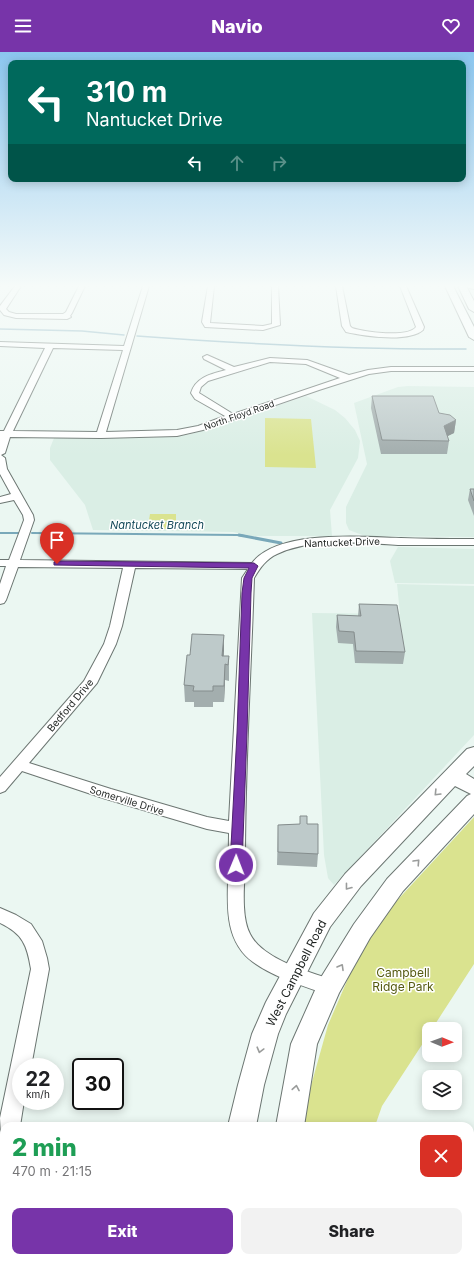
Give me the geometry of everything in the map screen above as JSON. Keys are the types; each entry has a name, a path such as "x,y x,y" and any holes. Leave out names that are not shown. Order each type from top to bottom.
{"main road":[{"name":"West Campbell Road","path":"243,1122 265,1034 275,1010 322,920 352,882 474,754"},
{"path":"453,776 474,788"},
{"path":"291,1122 304,1044 329,987 362,931 395,885 474,801"}],"street":[{"path":"101,435 129,342"},
{"path":"0,344 127,348"},
{"path":"0,453 4,434 50,346"},
{"path":"207,357 234,370"},
{"path":"233,417 198,397 195,390 196,386 205,379 264,361 292,360 307,362 348,378"},
{"name":"North Floyd Road","path":"4,434 101,435 177,433 200,428 348,378 386,369 474,369"},
{"path":"0,458 2,469 28,515 29,520 0,600"},
{"path":"0,500 17,496"},
{"name":"Nantucket Drive","path":"254,566 273,552 288,546 307,542 340,540 474,542"},
{"path":"0,563 254,566 248,578 247,593 235,898 238,926 244,940 252,951 266,961 329,987"},
{"name":"Bedford Drive","path":"0,787 90,684 110,644 116,626 130,564"},
{"name":"Somerville Drive","path":"19,765 207,823 237,828"},
{"path":"0,915 15,921 28,930 37,948 40,968 10,1122"}],"shaded area":[{"path":"398,387 474,387 474,537 365,536 349,530 346,523 346,507 367,464 354,403"},
{"path":"306,396 335,410 345,418 355,430 360,441 358,458 330,510 332,536 252,536 233,532 93,530 85,505 50,460 50,448 54,438 148,438 188,435"},
{"path":"398,547 474,549 474,584 395,583 390,561"},
{"path":"397,584 474,586 474,735 334,885 328,878 324,855 312,613 400,614"}],"green space":[{"path":"265,418 311,419 316,468 265,467"},
{"path":"150,514 176,514 176,521 149,520"},
{"path":"149,522 175,522 175,529 148,529"},
{"name":"Campbell Ridge Park","path":"474,817 474,964 437,1022 422,1022 422,1045 382,1106 376,1122 303,1122 305,1107 328,1025 359,953 392,906"}],"building":[{"path":"372,396 433,396 439,413 450,415 456,420 444,426 449,441 382,440"},
{"path":"470,489 474,489 474,501"},
{"path":"359,604 397,605 405,652 356,651 354,632 339,631 337,615 361,616"},
{"path":"192,634 224,635 222,656 229,656 228,665 225,664 224,686 213,686 213,691 193,691 194,686 184,685 187,655 190,655"},
{"path":"300,816 307,816 307,824 318,824 318,854 278,852 278,825 300,824"}],"waterway":[{"path":"229,342 384,349 466,349"},
{"name":"Nantucket Branch","path":"0,533 19,533"},
{"name":"Nantucket Branch","path":"32,533 243,536"},
{"name":"Nantucket Branch","path":"243,536 281,543"}],"route":[{"path":"57,564 254,566 248,578 247,593 236,865"}]}
